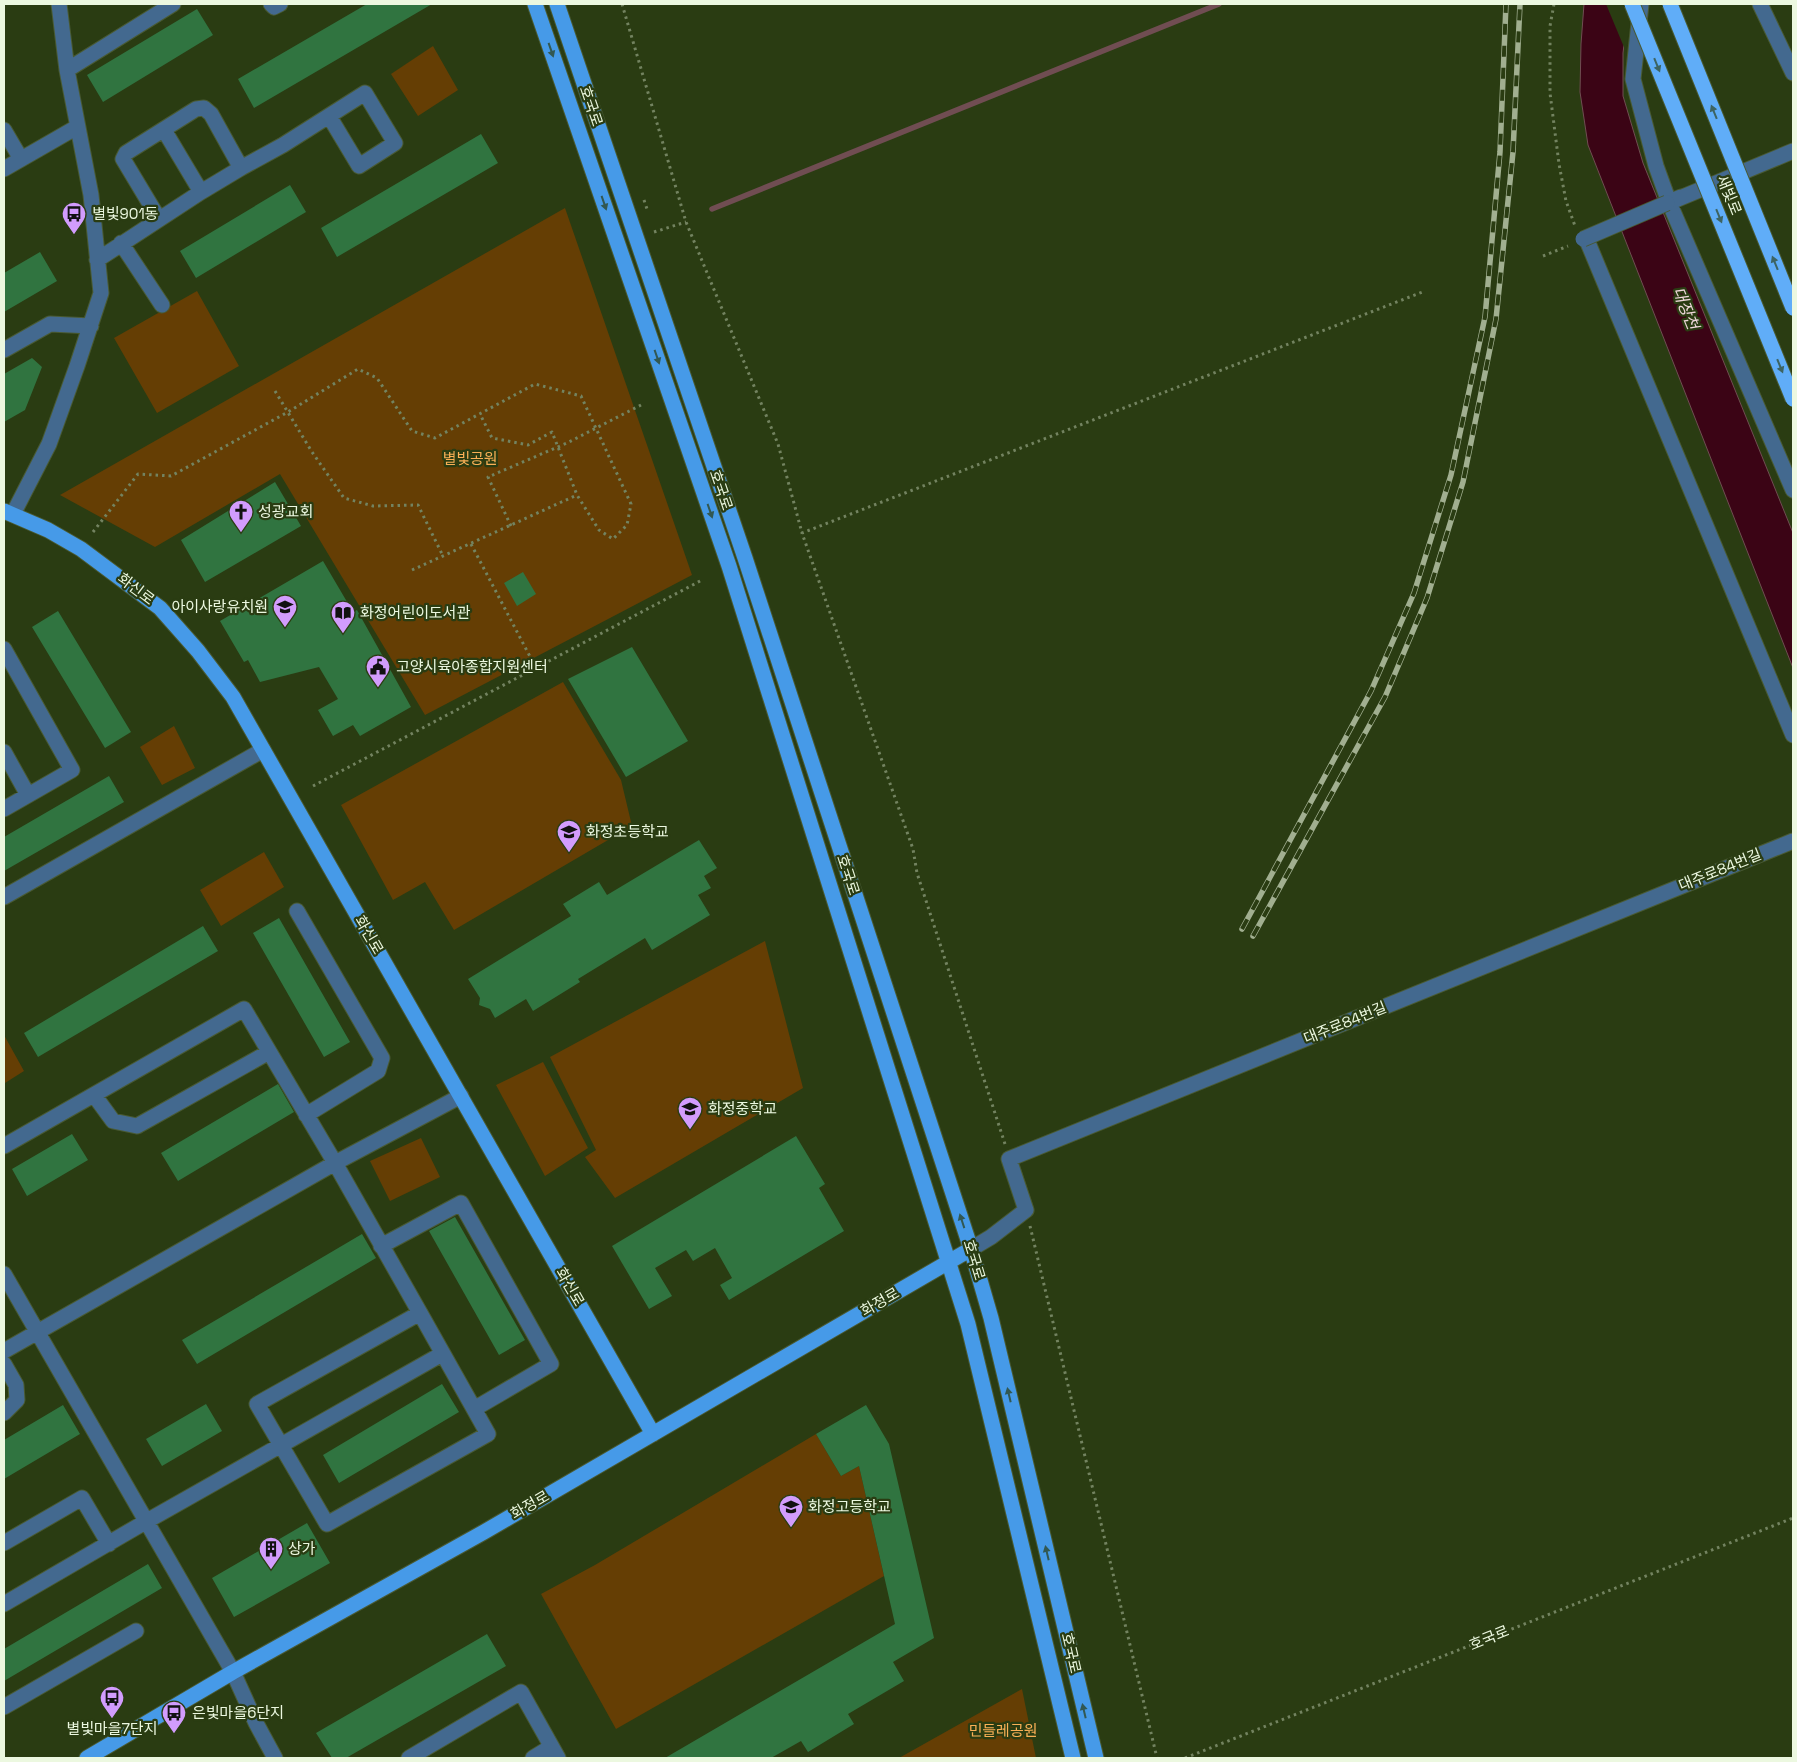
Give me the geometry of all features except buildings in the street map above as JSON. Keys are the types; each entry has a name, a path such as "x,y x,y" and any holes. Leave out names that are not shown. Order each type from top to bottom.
{"highway":[{"name":"새빛로","path":"1632,4 1793,399"},
{"name":"새빛로","path":"1670,4 1793,308"}],"main road":[{"name":"호국로","path":"535,4 729,566 968,1324 1073,1758"},
{"name":"호국로","path":"557,4 745,558 971,1250 991,1318 1096,1758"},
{"name":"화신로","path":"8,512 82,549 160,608 198,651 232,697 653,1434"},
{"name":"화정로","path":"87,1758 233,1672 484,1532 971,1250"}],"street":[{"path":"8,512 50,444 101,293 91,195 67,70 59,4"},
{"path":"272,4 274,7 280,4"},
{"path":"1641,4 1633,79 1656,166 1793,490"},
{"path":"1760,4 1793,73"},
{"path":"67,70 164,6"},
{"path":"97,260 201,192 283,145 365,93 395,143 359,166 329,116"},
{"path":"159,219 123,159 126,153 196,110 204,108 211,114 241,168"},
{"path":"4,169 77,127"},
{"path":"4,130 21,159"},
{"path":"164,130 201,192"},
{"path":"1603,231 1793,151"},
{"path":"1583,239 1672,201"},
{"path":"1583,239 1672,201"},
{"path":"1583,239 1793,735"},
{"path":"121,243 162,305"},
{"path":"4,350 50,324 91,326"},
{"path":"4,649 72,770 4,809"},
{"path":"4,897 263,750"},
{"path":"4,752 28,795"},
{"name":"대주로84번길","path":"1010,1159 1793,841"},
{"path":"297,912 382,1058 378,1071 306,1115"},
{"path":"4,1146 244,1009 335,1163 488,1434 327,1524 256,1404 420,1314"},
{"path":"94,1095 114,1122 137,1126 268,1052"},
{"path":"4,1351 335,1163 461,1096"},
{"path":"971,1250 1026,1210 1010,1159"},
{"path":"381,1246 461,1203 551,1364 474,1409"},
{"path":"4,1274 233,1672 256,1723 275,1758"},
{"path":"4,1604 442,1354"},
{"path":"4,1364 16,1385 17,1400 4,1413"},
{"path":"4,1543 82,1498 109,1544"},
{"path":"4,1707 136,1631"},
{"path":"408,1758 521,1692 555,1753 533,1758"}],"path":[{"path":"622,4 686,222 778,444 802,533 913,849 917,873 1010,1159"},
{"path":"654,232 686,222"},
{"path":"1543,256 1583,239"},
{"path":"802,533 1425,292"},
{"path":"93,532 138,474 171,476 288,412 358,369 377,378 412,431 435,438 534,384 581,396 631,504 627,525 613,539 599,530 577,495 552,432 528,445 492,438 480,414"},
{"path":"275,391 312,452 344,498 373,506 418,505 443,556"},
{"path":"511,526 488,477 558,447 641,405"},
{"path":"412,570 577,495"},
{"path":"471,544 536,668"},
{"path":"313,786 702,580"},
{"path":"1026,1210 1158,1758"},
{"name":"호국로","path":"1185,1758 1793,1518"}],"green space":[{"path":"433,46 458,90 418,116 391,74"},
{"name":"별빛공원","path":"565,208 692,575 425,715 280,474 155,547 60,495"},
{"path":"197,291 239,366 157,413 114,338"},
{"path":"563,682 621,780 632,826 454,930 425,882 393,900 341,805"},
{"path":"174,726 195,768 162,785 140,747"},
{"path":"264,852 284,887 221,926 200,890"},
{"path":"765,941 803,1088 615,1198 585,1157 596,1150 550,1057"},
{"path":"4,1035 24,1071 5,1083 4,1081"},
{"path":"543,1062 588,1148 545,1176 496,1085"},
{"path":"421,1138 440,1177 390,1201 370,1161"},
{"path":"816,1434 841,1476 859,1466 884,1576 616,1729 541,1594 595,1565"},
{"name":"민들레공원","path":"1022,1689 1036,1758 899,1758"}],"water":[{"name":"대장천","path":"1584,4 1629,4 1623,53 1623,96 1643,163 1793,533 1793,668 1588,145 1580,92"}],"pier":[{"path":"1606,4 1632,4 1626,52"}],"waterway":[{"path":"712,209 1219,4"}],"railway":[{"path":"1242,929 1371,691 1414,593 1451,475 1485,317 1500,152 1506,4"},
{"path":"1253,936 1385,697 1427,598 1463,482 1496,319 1513,152 1520,4"}],"place":[{"name":"별빛901동","path":"74,235"},
{"name":"성광교회","path":"241,533"},
{"name":"아이사랑유치원","path":"285,628"},
{"name":"화정어린이도서관","path":"343,634"},
{"name":"고양시육아종합지원센터","path":"378,688"},
{"name":"화정초등학교","path":"569,853"},
{"name":"화정중학교","path":"690,1130"},
{"name":"화정고등학교","path":"791,1528"},
{"name":"상가","path":"271,1570"},
{"name":"별빛마을7단지","path":"112,1719"},
{"name":"은빛마을6단지","path":"174,1734"}]}
